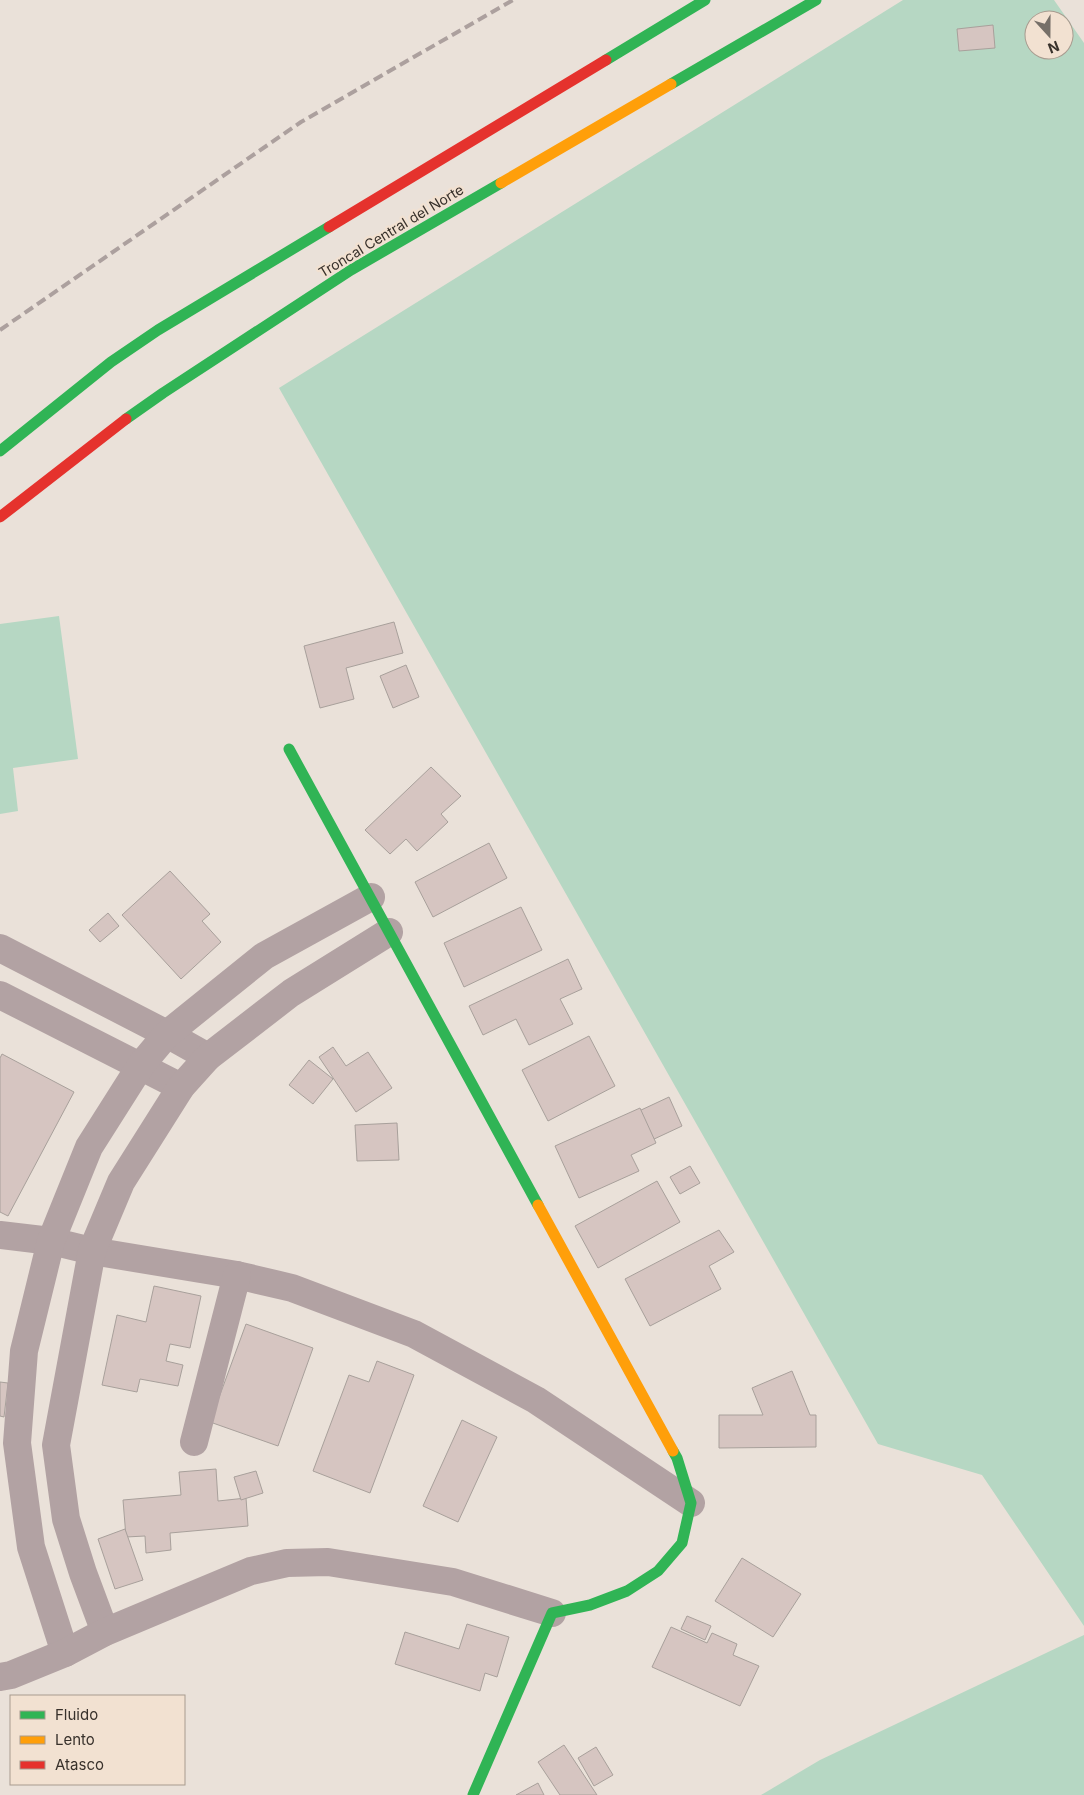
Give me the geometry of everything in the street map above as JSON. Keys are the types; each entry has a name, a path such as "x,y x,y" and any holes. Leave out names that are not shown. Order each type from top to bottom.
{"main road":[{"path":"0,451 111,362 158,330 705,0"},
{"name":"Troncal Central del Norte","path":"0,517 107,433 163,393 351,270 816,0"},
{"path":"289,749 676,1458 691,1503 682,1542 658,1571 627,1591 590,1605 552,1613 473,1795"}],"street":[{"path":"65,1653 31,1547 9,1444 24,1351 50,1241 89,1147 141,1065 167,1034 264,956 371,897"},
{"path":"105,1632 82,1572 66,1519 56,1445 92,1251 121,1182 181,1086 208,1057 291,993 389,932"},
{"path":"0,948 208,1057"},
{"path":"0,995 181,1086"},
{"path":"0,1235 50,1241 92,1251 237,1276 292,1288 414,1334 536,1400 691,1503"},
{"path":"194,1442 237,1276"},
{"path":"9,1444 56,1445"},
{"path":"0,1677 11,1675 65,1653 105,1632 251,1571 288,1563 328,1562 452,1582 552,1613"}],"green space":[{"path":"903,0 1054,0 1061,10 1024,10 1024,60 1074,60 1074,29 1084,43 1084,1626 982,1475 878,1444 279,388"},
{"path":"59,616 78,759 13,768 18,811 0,814 0,624"},
{"path":"1084,1635 1084,1795 761,1795 820,1760"}],"building":[{"path":"993,25 995,48 959,51 957,29"},
{"path":"394,622 403,653 346,668 354,699 320,708 304,646"},
{"path":"406,665 419,697 393,708 380,676"},
{"path":"431,767 461,796 441,814 448,822 417,851 406,839 390,854 365,830"},
{"path":"489,843 507,878 433,917 415,882"},
{"path":"170,871 210,914 202,921 221,942 181,979 122,915"},
{"path":"521,907 542,950 464,987 444,943"},
{"path":"108,913 119,926 100,942 89,930"},
{"path":"568,959 582,989 560,999 573,1024 529,1045 516,1019 483,1035 469,1006"},
{"path":"589,1036 615,1086 548,1121 522,1070"},
{"path":"333,1047 346,1066 368,1052 392,1088 356,1112 319,1057"},
{"path":"2,1054 74,1092 8,1216 0,1212 0,1058"},
{"path":"309,1060 333,1079 313,1104 289,1085"},
{"path":"669,1097 682,1126 652,1140 639,1111"},
{"path":"640,1108 656,1143 631,1155 639,1171 579,1198 555,1146"},
{"path":"397,1123 399,1160 357,1161 355,1125"},
{"path":"690,1166 700,1183 680,1194 670,1177"},
{"path":"657,1181 680,1222 598,1268 575,1226"},
{"path":"719,1230 734,1252 709,1266 721,1289 650,1326 625,1279"},
{"path":"154,1286 201,1296 190,1348 170,1344 166,1361 183,1365 178,1386 140,1379 137,1392 102,1385 117,1315 146,1322"},
{"path":"246,1324 313,1348 278,1446 210,1422"},
{"path":"377,1361 414,1375 370,1493 313,1471 349,1375 369,1382"},
{"path":"792,1371 810,1415 816,1415 816,1447 719,1448 719,1415 763,1415 752,1388"},
{"path":"0,1382 8,1383 4,1417 0,1416"},
{"path":"462,1420 497,1437 458,1522 423,1506"},
{"path":"216,1469 218,1501 246,1498 248,1526 170,1533 171,1550 146,1553 145,1536 126,1537 123,1500 181,1495 179,1472"},
{"path":"256,1471 263,1493 241,1500 234,1477"},
{"path":"125,1529 143,1580 115,1589 98,1539"},
{"path":"742,1558 801,1594 773,1637 715,1601"},
{"path":"687,1616 711,1626 705,1640 681,1629"},
{"path":"467,1624 509,1637 497,1677 485,1673 480,1691 395,1664 405,1632 459,1649"},
{"path":"671,1627 707,1643 712,1633 737,1644 733,1655 759,1666 740,1706 652,1667"},
{"path":"564,1745 597,1795 560,1795 538,1762"},
{"path":"596,1747 613,1775 594,1786 578,1758"},
{"path":"538,1783 544,1795 516,1795"}],"railway":[{"path":"0,330 301,122 513,0"}],"traffic: fast":[{"path":"606,60 705,0"},
{"path":"671,84 816,0"},
{"path":"126,419 351,270 501,183"},
{"path":"0,451 111,362 158,330 329,227"},
{"path":"289,749 538,1205"},
{"path":"473,1795 552,1613 590,1605 627,1591 658,1571 682,1543 691,1503 673,1451"}],"traffic: slow":[{"path":"501,183 671,84"},
{"path":"538,1205 673,1451"}],"traffic: jam":[{"path":"329,227 606,60"},
{"path":"0,517 126,419"}]}
